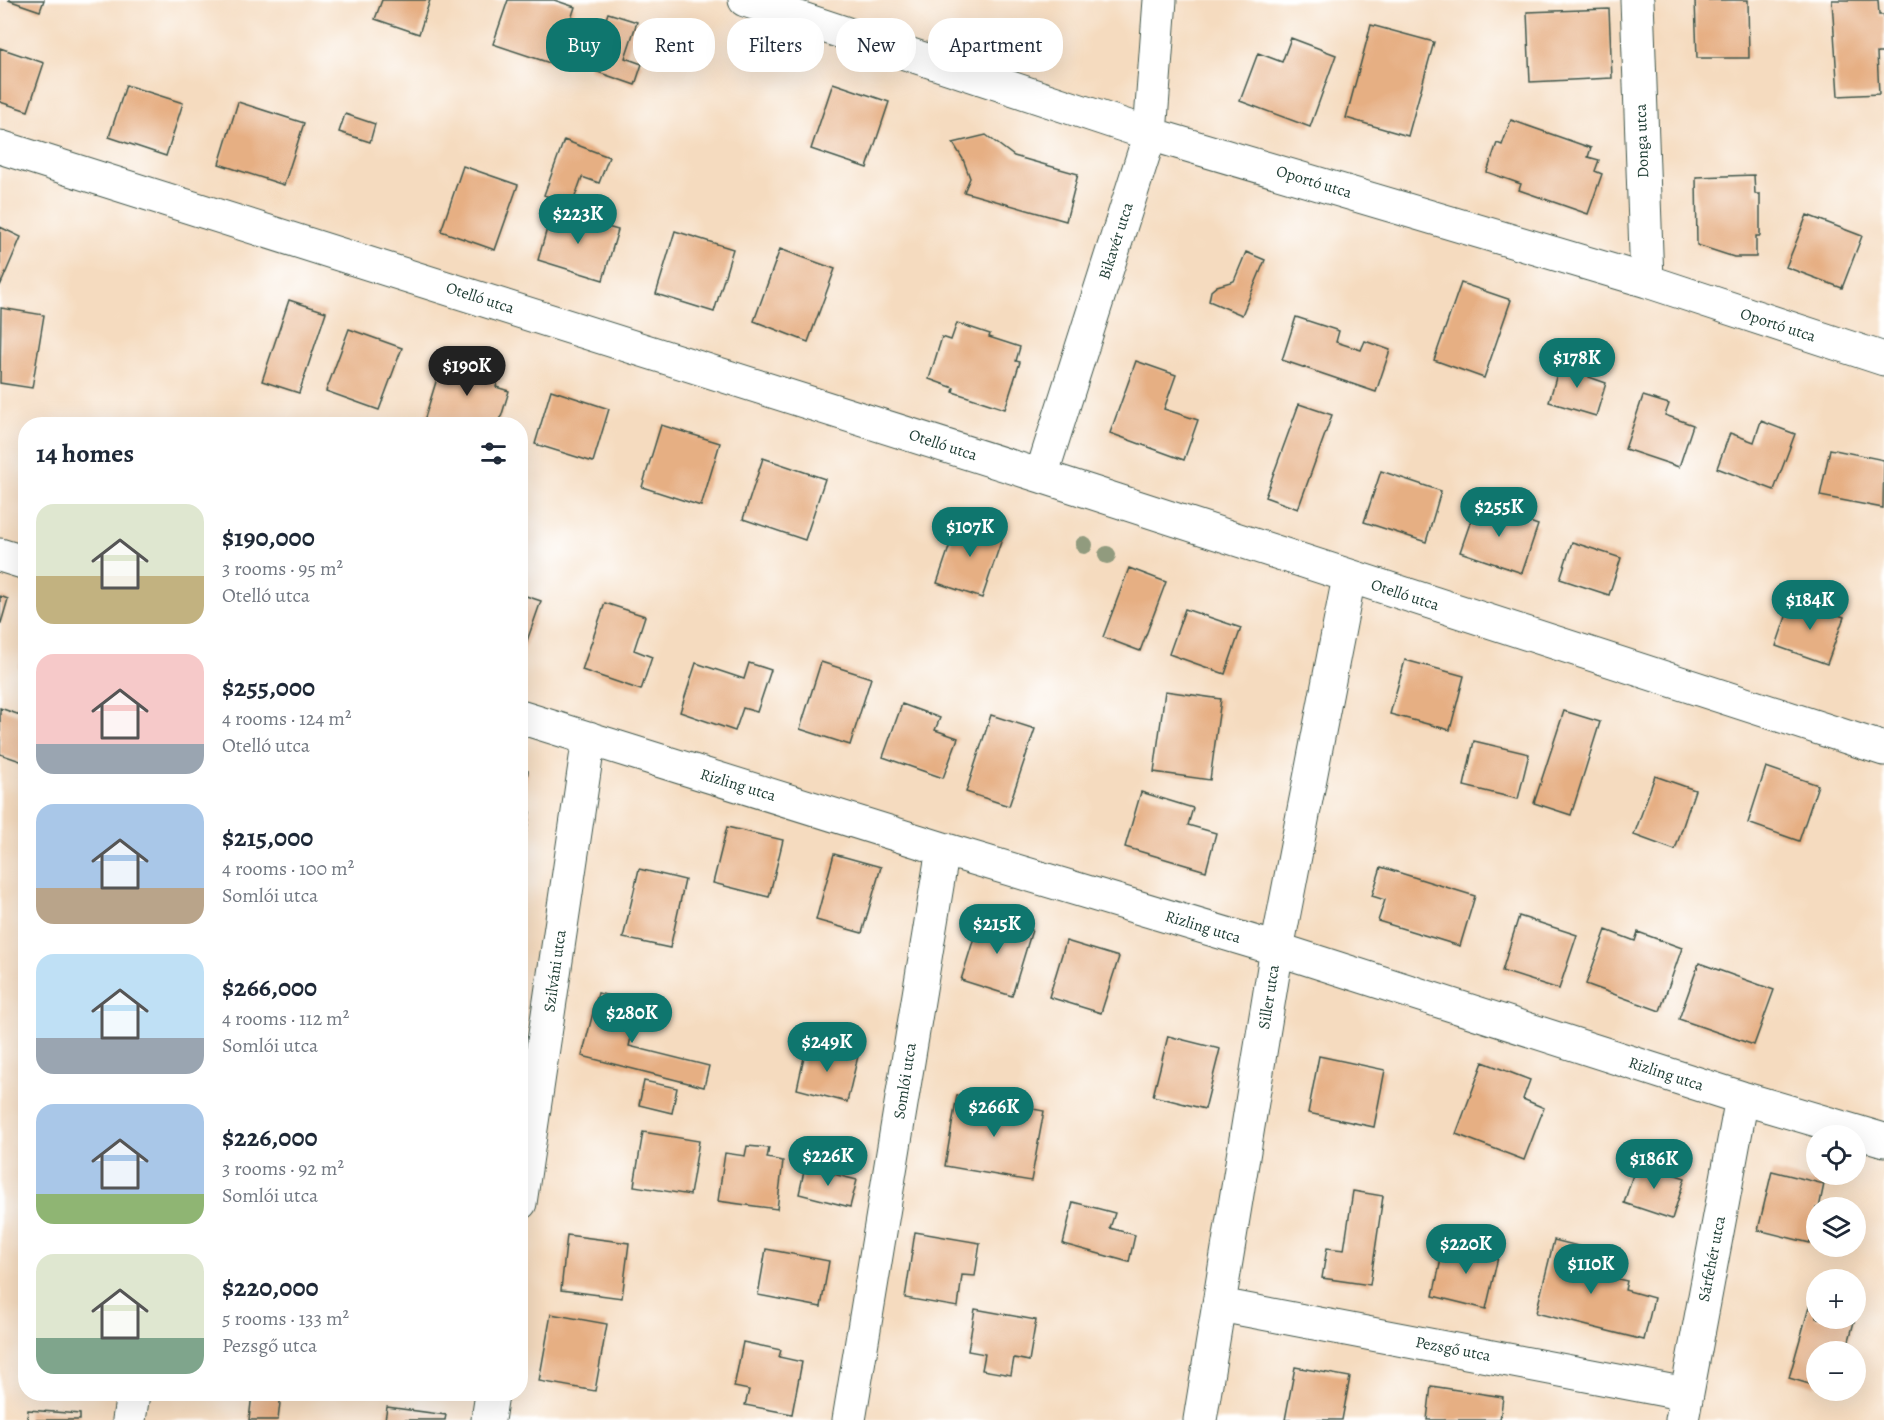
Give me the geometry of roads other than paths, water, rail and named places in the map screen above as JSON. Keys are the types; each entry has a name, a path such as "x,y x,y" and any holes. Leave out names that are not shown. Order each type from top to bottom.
{"street":[{"name":"Oportó utca","path":"745,0 1150,134 1647,281 1884,359"},
{"name":"Bikavér utca","path":"1041,476 1150,134 1160,0"},
{"name":"Donga utca","path":"1637,0 1647,281"},
{"name":"Otelló utca","path":"0,147 1041,476 1884,750"},
{"path":"0,555 18,561"},
{"name":"Siller utca","path":"1200,1420 1277,949 1349,577"},
{"name":"Rizling utca","path":"528,719 943,849 1277,949 1742,1098 1884,1140"},
{"name":"Szilváni utca","path":"528,1149 589,738"},
{"name":"Somlói utca","path":"849,1420 943,849"},
{"name":"Sárfehér utca","path":"1684,1407 1742,1098"},
{"name":"Pezsgő utca","path":"1220,1305 1684,1407"},
{"path":"129,1420 132,1401"},
{"path":"488,1420 491,1401"}]}
